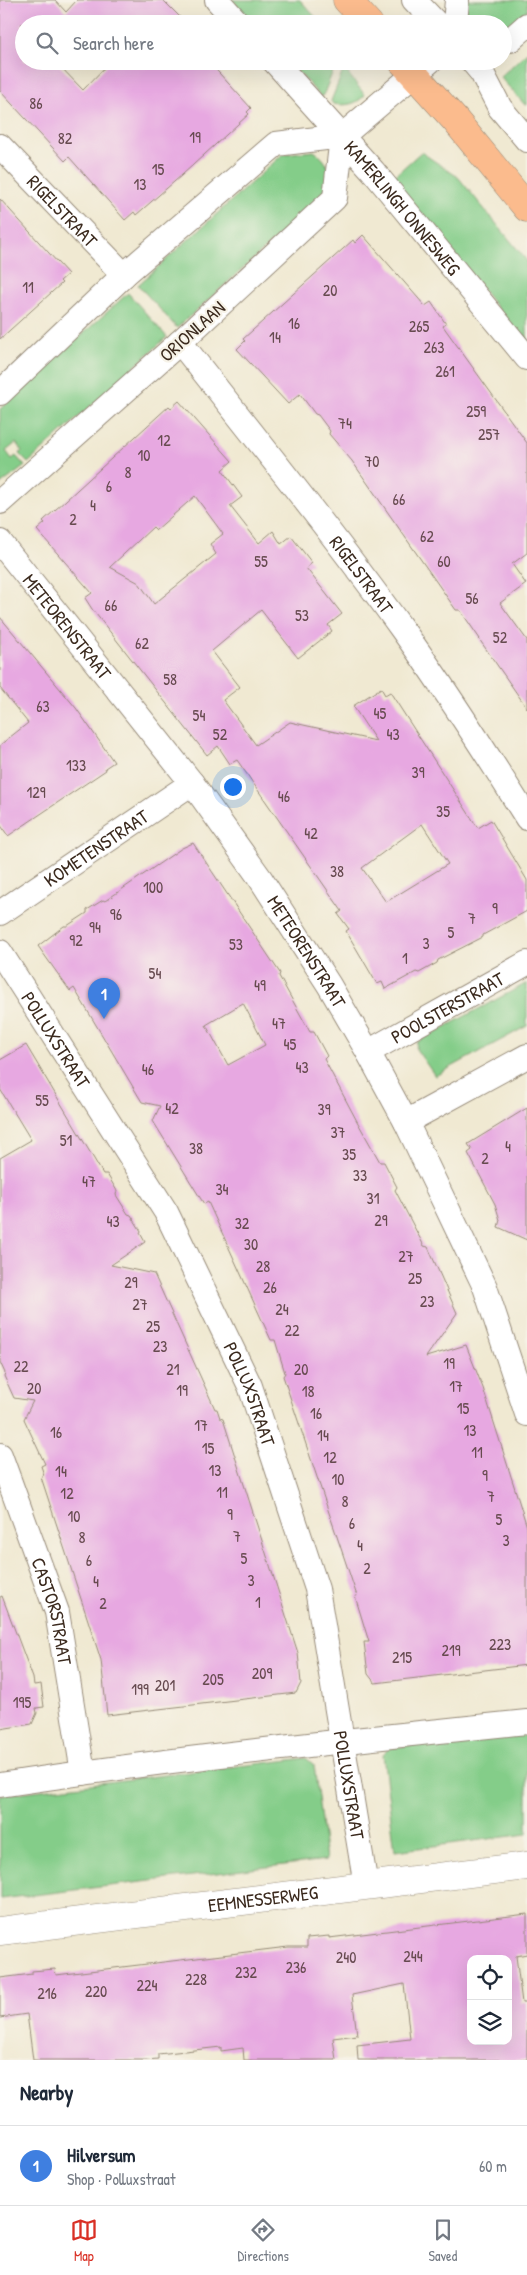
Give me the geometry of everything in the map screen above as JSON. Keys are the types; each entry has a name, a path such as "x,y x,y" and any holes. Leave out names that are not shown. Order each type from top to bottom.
{"main road":[{"path":"348,0 362,15"},
{"path":"418,70 455,120 527,208"}],"street":[{"path":"217,0 231,15"},
{"path":"414,0 428,15"},
{"path":"456,15 457,0"},
{"path":"512,38 527,25"},
{"name":"KAMERLINGH ONNESWEG","path":"282,70 342,136 527,358"},
{"path":"0,393 124,275 276,144 342,136 411,70"},
{"path":"480,70 500,108 527,140"},
{"name":"ORIONLAAN","path":"0,502 180,342 335,198 342,136"},
{"name":"RIGELSTRAAT","path":"0,146 124,275"},
{"name":"RIGELSTRAAT","path":"180,342 287,476 402,630 485,752 527,818"},
{"name":"METEORENSTRAAT","path":"0,542 192,783 260,878 368,1052 406,1122 485,1287 527,1414"},
{"name":"KOMETENSTRAAT","path":"0,913 192,783"},
{"name":"POLLUXSTRAAT","path":"0,952 166,1212 250,1386 317,1589 366,1886"},
{"name":"POOLSTERSTRAAT","path":"368,1052 527,962"},
{"path":"406,1122 527,1056"},
{"name":"CASTORSTRAAT","path":"0,1455 56,1612 82,1773"},
{"path":"0,1785 342,1741 527,1722"},
{"name":"EEMNESSERWEG","path":"0,1931 527,1866"}],"green space":[{"path":"232,0 300,0 314,15 246,15"},
{"path":"463,0 527,0 527,12 512,24 512,15 464,15 461,8"},
{"path":"527,52 527,105 500,77 508,70 512,70 512,66"},
{"path":"296,70 333,70 321,97"},
{"path":"343,71 346,71 365,95 358,101 350,104 333,104 331,101"},
{"path":"314,151 325,161 328,172 327,184 322,197 177,328 138,285 283,154"},
{"path":"421,152 458,177 527,261 527,345 392,178"},
{"path":"128,293 167,337 28,463 19,454 22,451 16,443 6,451 12,459 16,456 25,466 0,485 0,409"},
{"path":"527,983 527,1026 435,1076 416,1049 417,1042"},
{"path":"527,1731 527,1834 395,1851 383,1754 389,1748"},
{"path":"306,1758 314,1765 326,1860 0,1899 0,1795"}],"building":[{"path":"0,0 55,0 66,12 77,0 163,0 178,15 15,15 15,70 64,70 83,90 102,70 216,70 251,108 247,112 249,114 182,175 136,215 134,212 125,220 69,157 65,161 0,91"},
{"path":"0,199 68,274 60,281 62,283 0,339"},
{"path":"363,235 425,306 431,302 446,324 443,326 527,443 527,553 512,564 526,584 500,603 527,640 527,708 460,610 456,610 352,461 329,434 330,431 318,415 315,414 300,394 288,404 237,349 245,341 243,339 353,240 355,243"},
{"path":"179,401 232,461 222,470 242,497 230,506 259,543 273,531 281,544 291,536 312,563 306,568 342,614 328,625 332,631 298,658 261,610 212,651 240,687 223,700 256,745 290,722 376,741 353,706 381,688 385,695 390,692 478,828 491,820 527,880 527,911 483,935 483,937 438,960 437,963 419,973 416,972 385,989 382,982 377,984 346,931 349,929 338,914 342,911 237,760 230,764 218,746 207,755 92,609 85,598 92,593 37,530 45,523 43,521 158,416 169,406 171,408","holes":["195,496 223,534 210,544 216,554 154,604 139,583 110,567 153,527 156,530","422,824 448,864 386,902 362,868"]},
{"path":"0,617 76,708 114,762 105,768 106,770 8,836 0,824 0,745 28,723 0,688"},
{"path":"193,843 280,973 279,976 310,1032 314,1032 327,1056 324,1059 358,1123 380,1162 384,1162 397,1187 395,1190 424,1246 428,1247 457,1313 426,1357 466,1345 483,1388 527,1527 527,1665 375,1683 368,1674 364,1642 369,1642 355,1596 357,1596 283,1376 285,1373 275,1340 271,1340 208,1202 204,1204 153,1121 160,1106 142,1102 74,988 70,991 38,946 64,926 87,913 87,910 103,900 105,901 182,848","holes":["243,1003 265,1045 228,1065 206,1025"]},
{"path":"26,1045 103,1174 107,1174 117,1191 116,1195 141,1231 140,1233 145,1242 111,1265 154,1274 215,1409 217,1409 220,1418 223,1419 298,1653 301,1683 296,1693 107,1715 101,1660 41,1477 44,1475 41,1466 45,1464 24,1419 33,1401 14,1398 0,1362 0,1158 31,1140 0,1089 0,1060"},
{"path":"527,1108 527,1240 498,1227 500,1220 495,1204 468,1153 472,1150 468,1144"},
{"path":"2,1596 34,1685 41,1684 44,1707 36,1708 37,1713 32,1724 0,1729 0,1597"},
{"path":"527,1914 527,1954 516,1956 522,2003 527,2003 527,2060 358,2060 357,2045 410,2039 404,1984 352,1995 357,2035 333,2038 336,2060 244,2060 243,2048 221,2051 221,2047 158,2054 158,2059 146,2060 33,2060 27,2014 0,2018 0,1978 32,1974 32,1971 55,1969 56,1975 288,1947 307,1947 307,1938 329,1936 329,1938"}],"place":[{"name":"Hilversum","path":"104,1019"}]}
